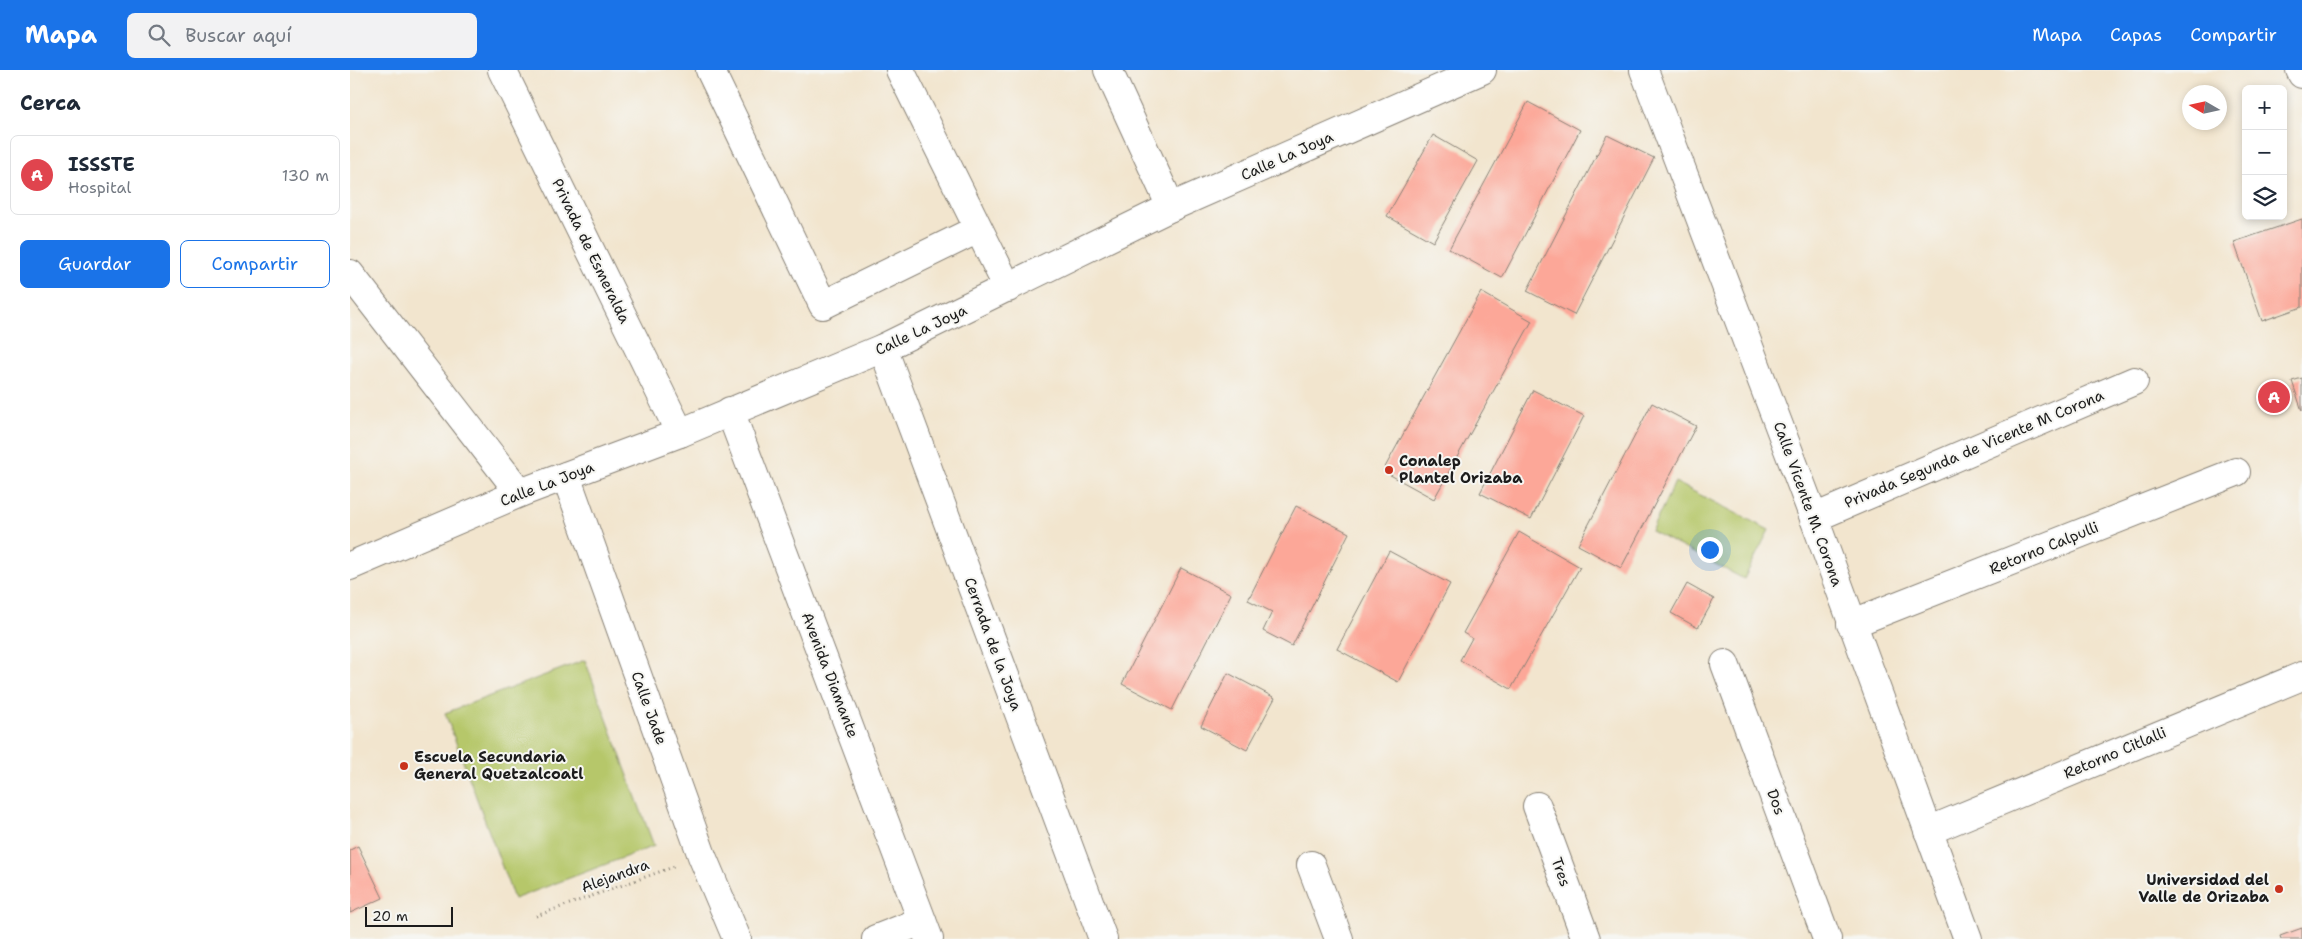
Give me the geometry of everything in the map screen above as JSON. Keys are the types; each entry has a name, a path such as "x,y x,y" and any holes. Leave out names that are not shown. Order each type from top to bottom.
{"street":[{"name":"Privada de Esmeralda","path":"502,70 680,433"},
{"path":"710,70 823,305 978,229"},
{"path":"900,70 1008,288"},
{"path":"1108,70 1171,207"},
{"name":"Calle La Joya","path":"350,566 520,493 680,433 883,348 1171,207 1482,70"},
{"name":"Calle Vicente M. Corona","path":"1644,70 1814,518 1968,939"},
{"path":"2300,70 2302,74"},
{"path":"350,274 520,493"},
{"name":"Cerrada de la Joya","path":"883,348 1103,939"},
{"name":"Privada Segunda de Vicente M Corona","path":"1814,518 2134,381"},
{"name":"Avenida Diamante","path":"730,411 926,930"},
{"name":"Retorno Calpulli","path":"1852,624 2236,472"},
{"name":"Calle Jade","path":"566,476 702,856 737,939"},
{"name":"Dos","path":"1725,664 1827,939"},
{"name":"Retorno Citlalli","path":"1928,831 2302,676"},
{"name":"Tres","path":"1537,806 1586,939"},
{"path":"1311,865 1339,939"},
{"path":"876,939 926,930"}],"path":[{"name":"Alejandra","path":"536,916 702,856"}],"green space":[{"path":"1675,482 1769,530 1744,579 1651,531"},
{"path":"585,660 654,846 514,899 445,713"}],"building":[{"path":"1528,102 1580,130 1502,278 1449,249"},
{"path":"1433,135 1478,161 1433,242 1387,216"},
{"path":"1607,135 1654,158 1574,315 1527,291"},
{"path":"2302,219 2302,307 2262,321 2234,242"},
{"path":"1481,292 1532,321 1434,499 1383,471"},
{"path":"2302,378 2302,411 2292,381"},
{"path":"1533,390 1584,416 1531,519 1480,493"},
{"path":"1652,403 1696,426 1621,568 1578,545"},
{"path":"1296,506 1349,533 1292,646 1263,631 1272,612 1248,600"},
{"path":"1519,532 1580,567 1511,689 1460,660 1472,638 1463,633"},
{"path":"1389,551 1450,584 1398,682 1337,649"},
{"path":"1181,568 1231,594 1172,710 1122,684"},
{"path":"1687,584 1714,599 1698,628 1671,613"},
{"path":"1228,673 1275,698 1247,750 1201,726"},
{"path":"358,846 383,898 350,913 350,850"},
{"path":"2302,928 2302,939 2281,939 2280,936"}],"place":[{"name":"ISSSTE","path":"2274,397"},
{"name":"Conalep Plantel Orizaba","path":"1389,470"},
{"name":"Escuela Secundaria General Quetzalcoatl","path":"404,766"},
{"name":"Universidad del Valle de Orizaba","path":"2279,889"}]}
